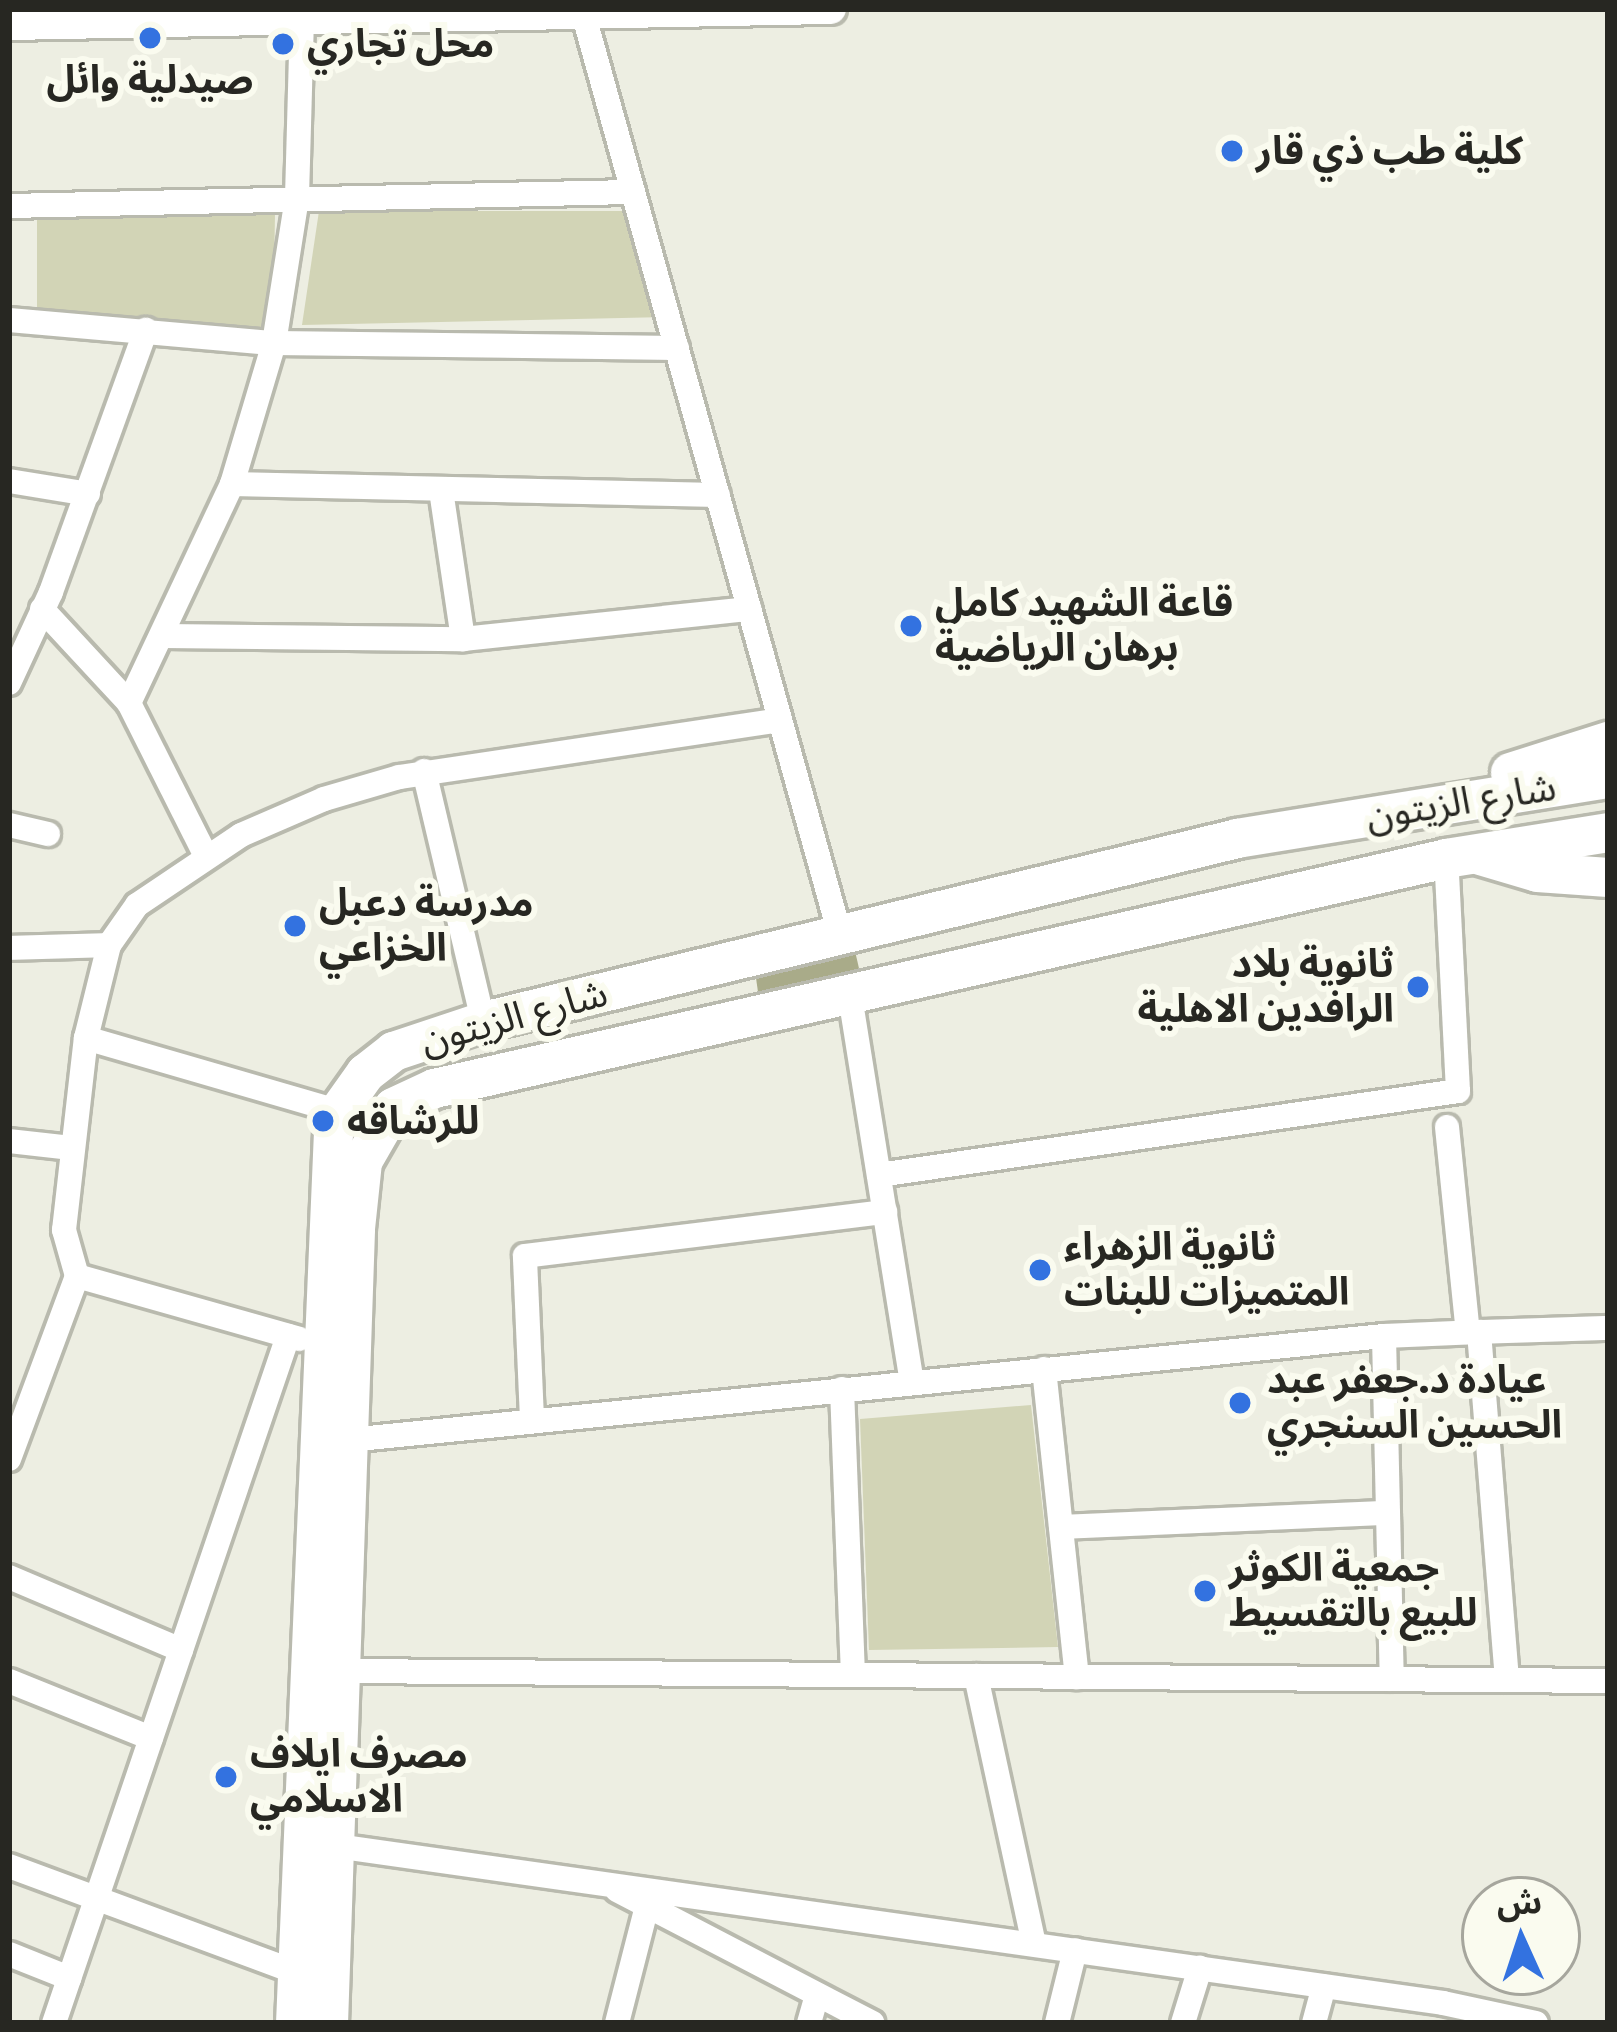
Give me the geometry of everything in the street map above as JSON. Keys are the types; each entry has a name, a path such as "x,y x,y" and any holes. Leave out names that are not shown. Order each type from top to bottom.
{"main road":[{"path":"1237,838 1545,764 1608,741"},
{"name":"شارع الزيتون","path":"338,1111 365,1073 393,1051 484,1021 1237,838 1608,778"},
{"name":"شارع الزيتون","path":"328,2023 362,1161 393,1107 434,1088 647,1039 1461,856 1608,832"},
{"path":"1461,856 1537,872 1608,877"},
{"path":"748,957 725,977 724,989 736,1008 760,1015"},
{"path":"635,985 662,991 668,1003 665,1025 647,1039"},
{"path":"296,2023 305,1341 338,1111"}],"street":[{"path":"9,25 234,15 302,21 831,9"},
{"path":"584,16 840,934"},
{"path":"129,703 232,484 274,343 297,197 302,21"},
{"path":"9,206 633,192"},
{"path":"9,320 274,343 677,348"},
{"path":"9,683 88,494 146,330"},
{"path":"9,481 88,494"},
{"path":"232,484 718,495"},
{"path":"442,490 463,639"},
{"path":"42,609 129,703 206,856"},
{"path":"164,636 463,639 749,609"},
{"path":"9,1459 77,1276 64,1230 86,1038 109,945 137,905 241,835 324,800 424,772 780,720"},
{"path":"424,772 484,1021"},
{"path":"9,825 48,834"},
{"path":"879,1175 1458,1091 1461,856"},
{"path":"9,948 109,945"},
{"path":"850,997 912,1382"},
{"path":"86,1038 338,1111"},
{"path":"1447,1127 1508,1680"},
{"path":"9,1141 71,1148"},
{"path":"532,1419 525,1256 885,1212"},
{"path":"54,2023 181,1650 305,1341 77,1276"},
{"path":"349,1440 1384,1336 1608,1328"},
{"path":"1384,1336 1392,1679"},
{"path":"1044,1369 1077,1677"},
{"path":"842,1389 854,1675"},
{"path":"1061,1527 1388,1513"},
{"path":"9,1577 181,1650"},
{"path":"342,1671 1608,1681"},
{"path":"976,1676 1034,1944"},
{"path":"9,1681 151,1738"},
{"path":"336,1846 1324,1986 1441,2013 1537,2023"},
{"path":"9,1866 299,1973"},
{"path":"599,1881 872,2023"},
{"path":"617,2023 647,1906"},
{"path":"1057,2023 1075,1950"},
{"path":"9,1954 69,1978"},
{"path":"1183,2023 1200,1968"},
{"path":"1314,2023 1324,1986"},
{"path":"809,2023 818,1995"}],"shaded area":[{"path":"319,211 630,211 667,317 302,325"},
{"path":"275,214 273,328 37,314 37,215"},
{"path":"852,938 861,977 759,999 754,964"},
{"path":"1031,1405 1058,1647 869,1650 860,1419"}],"place":[{"name":"صيدلية وائل","path":"150,38"},
{"name":"محل تجاري","path":"283,44"},
{"name":"كلية طب ذي قار","path":"1232,151"},
{"name":"قاعة الشهيد كامل برهان الرياضية","path":"911,626"},
{"name":"مدرسة دعبل الخزاعي","path":"295,926"},
{"name":"ثانوية بلاد الرافدين الاهلية","path":"1418,987"},
{"name":"للرشاقه","path":"323,1121"},
{"name":"ثانوية الزهراء المتميزات للبنات","path":"1040,1270"},
{"name":"عيادة د.جعفر عبد الحسين السنجري","path":"1240,1403"},
{"name":"جمعية الكوثر للبيع بالتقسيط","path":"1205,1591"},
{"name":"مصرف ايلاف الاسلامي","path":"226,1777"}]}
